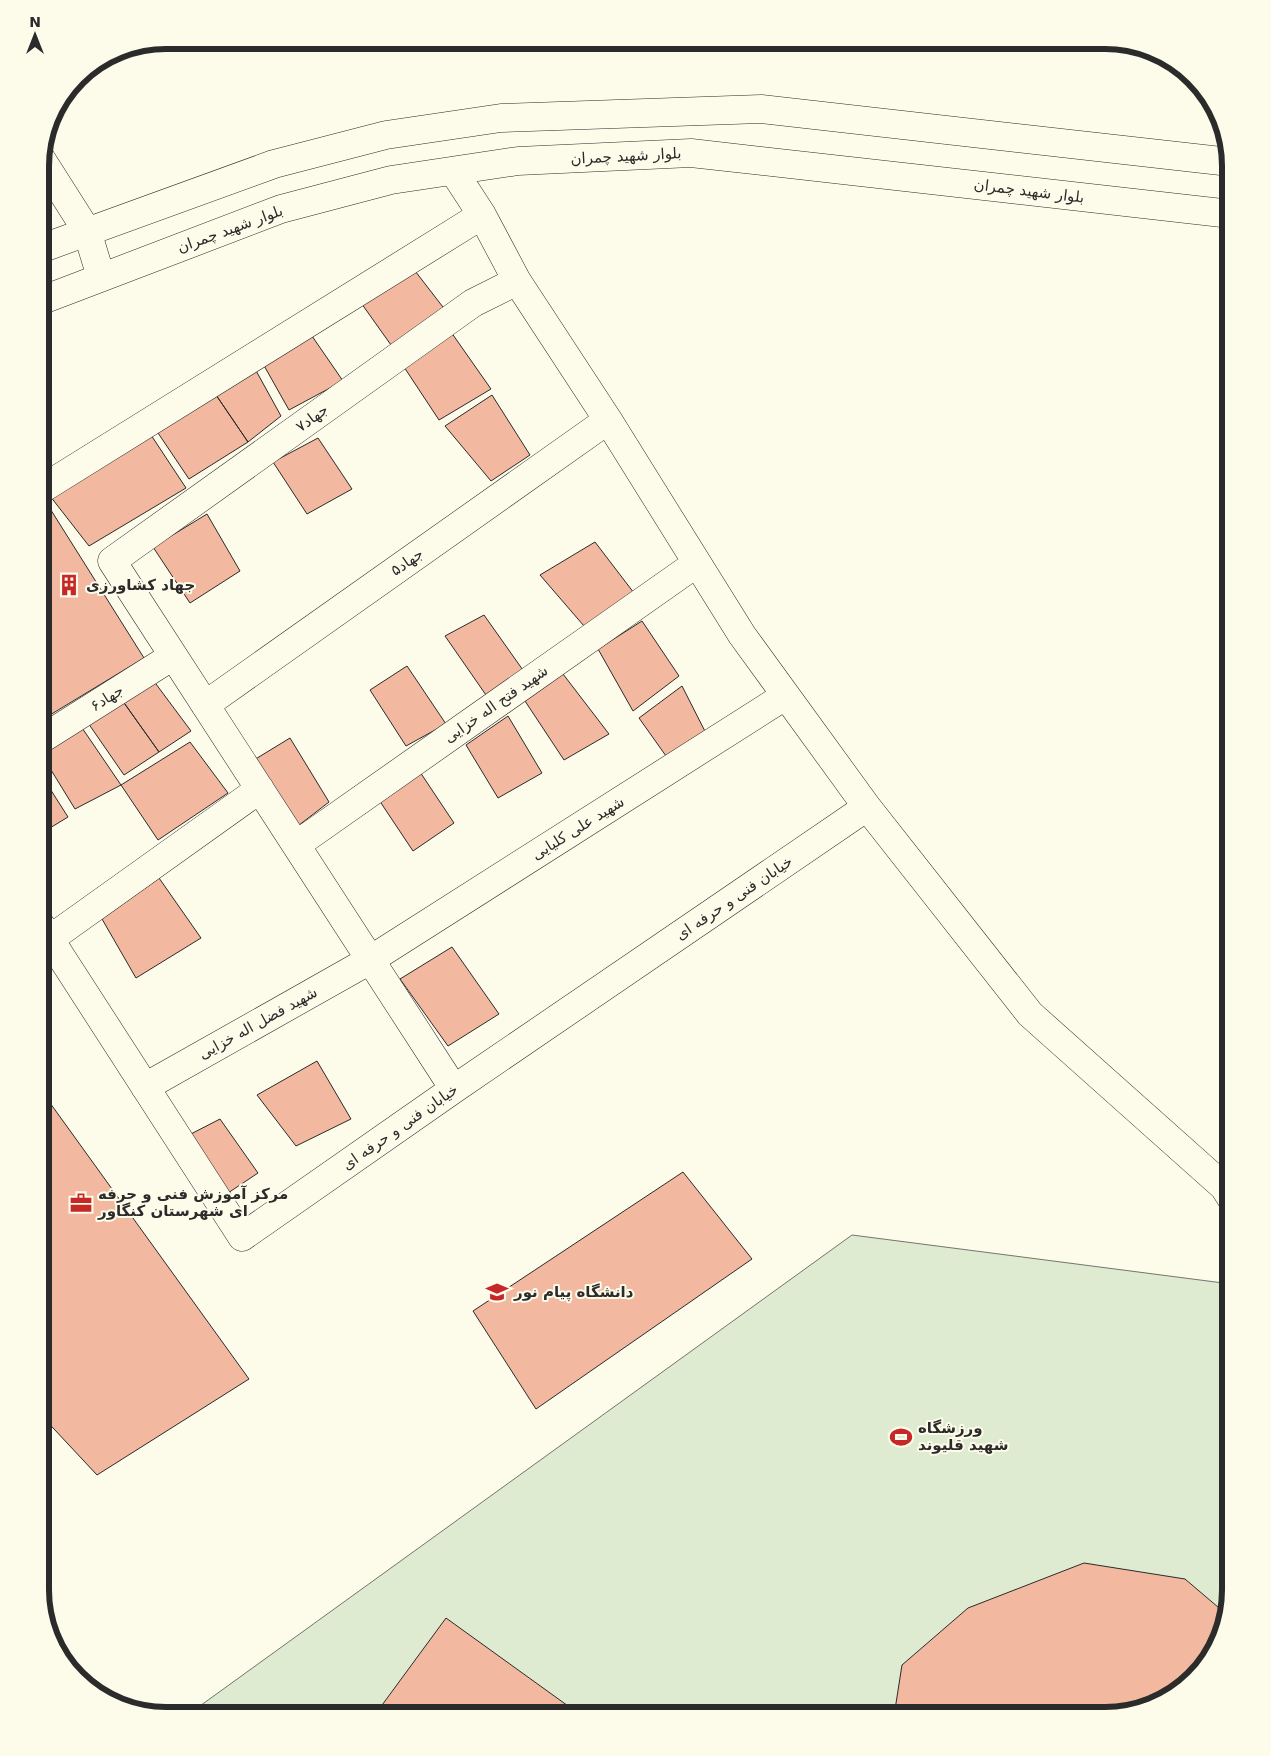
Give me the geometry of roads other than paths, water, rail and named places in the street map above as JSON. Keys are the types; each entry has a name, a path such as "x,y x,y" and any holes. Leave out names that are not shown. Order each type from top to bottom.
{"street":[{"path":"49,246 274,164 386,135 501,118 761,109 1222,161"},
{"name":"بلوار شهید چمران","path":"49,297 281,209 391,180 518,161 691,153 1222,213"},
{"path":"49,171 87,232 101,277"},
{"path":"454,172 482,215 517,281 608,420 742,635 867,807 1030,1014 1222,1185"},
{"path":"49,484 482,215"},
{"name":"جهاد۷","path":"173,656 112,561 473,303 517,281"},
{"name":"جهاد۵","path":"205,705 608,420"},
{"name":"شهید فتح اله خزایی","path":"296,845 697,563"},
{"path":"173,656 454,1089"},
{"name":"جهاد۶","path":"49,734 173,656"},
{"name":"شهید علی کلیایی","path":"370,960 786,696"},
{"path":"49,929 260,789"},
{"name":"خیابان فنی و حرفه ای","path":"49,938 242,1237 454,1089 867,807"},
{"name":"شهید فضل اله خزایی","path":"145,1087 370,960"}],"place":[{"name":"جهاد کشاورزی","path":"69,585"},
{"name":"مرکز آموزش فنی و حرفه ای شهرستان کنگاور","path":"81,1203"},
{"name":"دانشگاه پیام نور","path":"497,1292"},
{"name":"ورزشگاه شهید قلیوند","path":"901,1437"}]}
